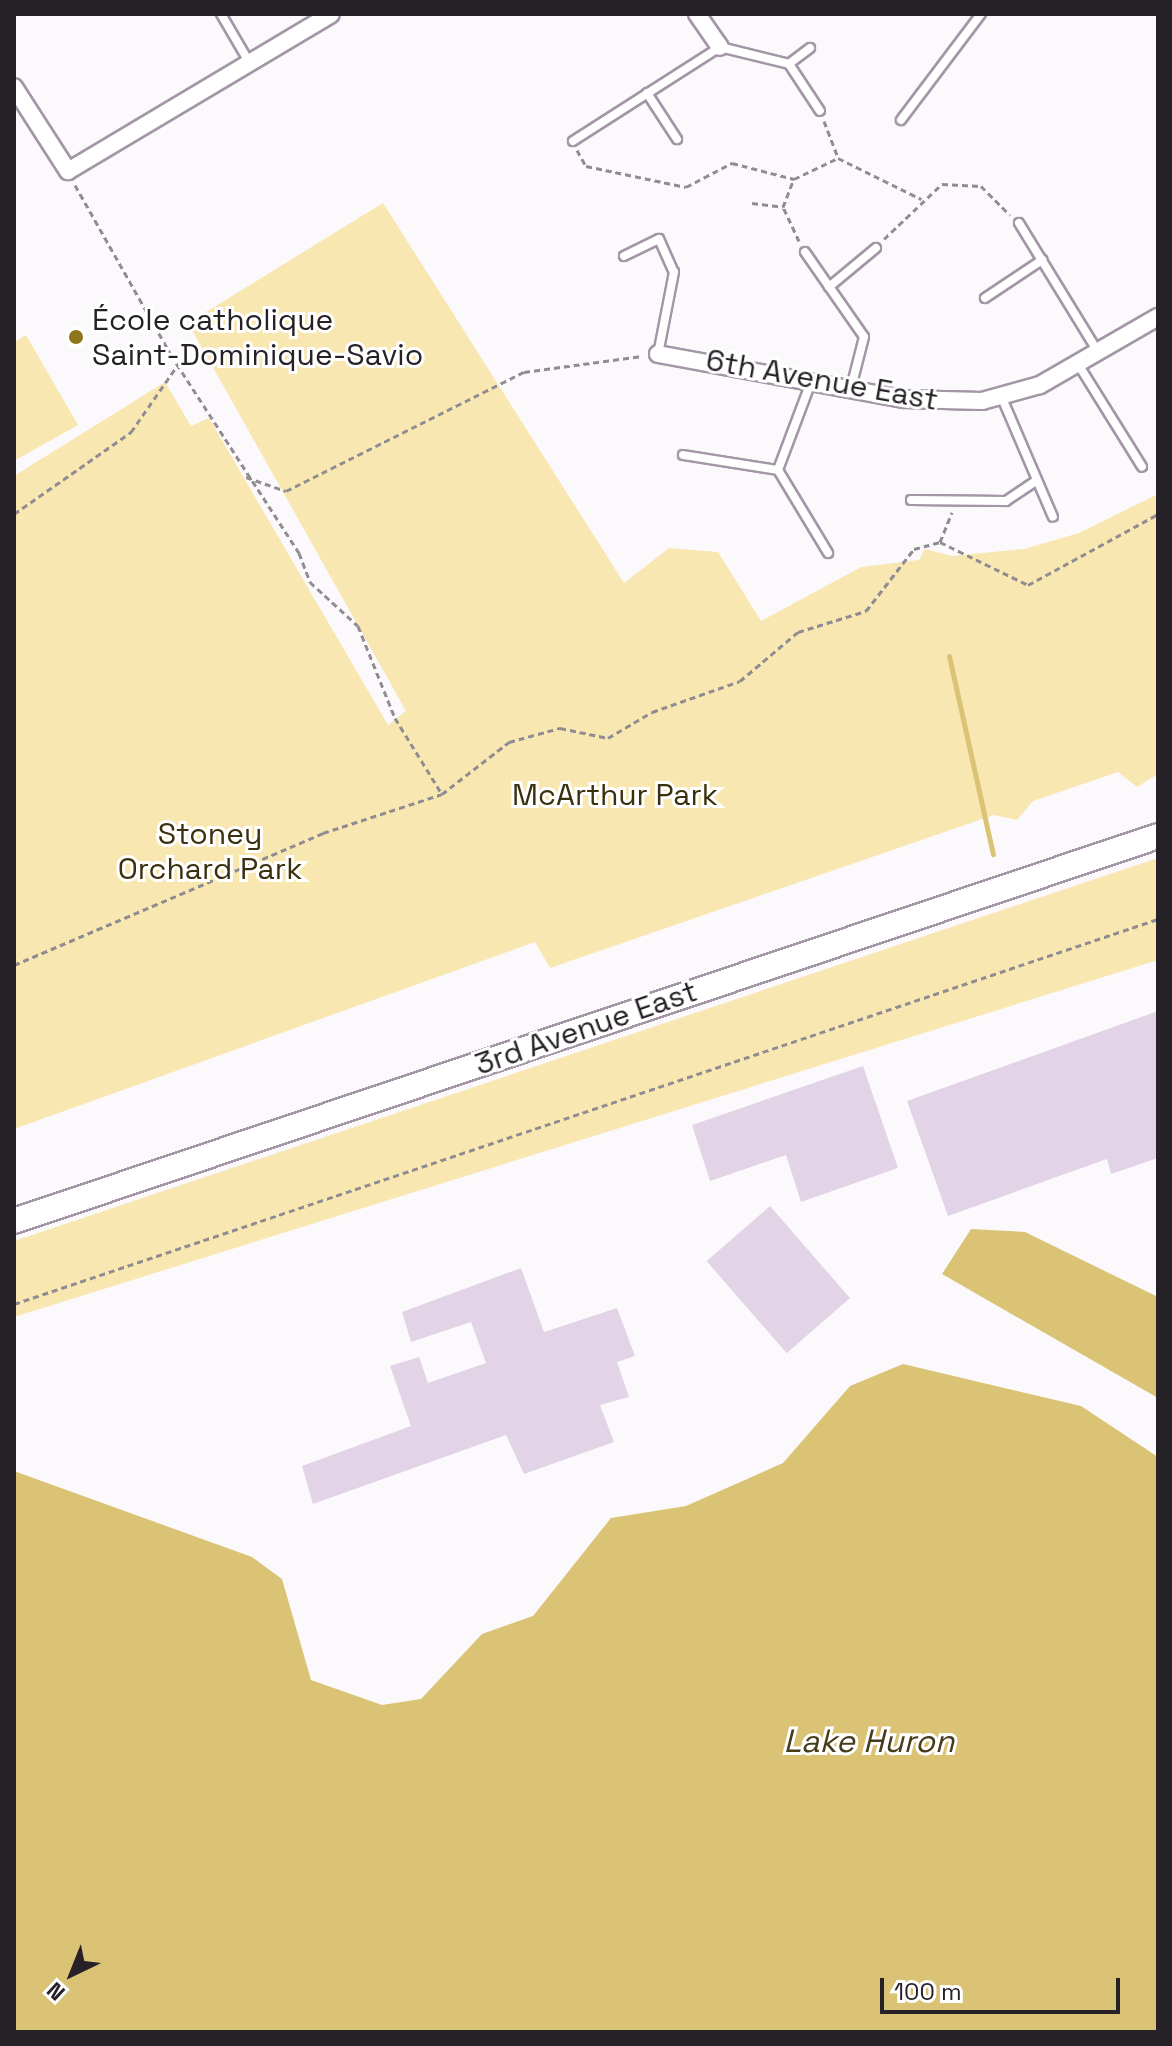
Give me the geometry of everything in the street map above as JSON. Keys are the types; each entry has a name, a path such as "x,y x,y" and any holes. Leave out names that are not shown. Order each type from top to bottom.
{"main road":[{"name":"3rd Avenue East","path":"14,1221 1158,836"}],"street":[{"path":"14,87 68,171 331,14"},
{"path":"697,14 720,47"},
{"name":"6th Avenue East","path":"658,354 812,379 904,399 1002,398 1078,364 1158,317"}],"lane":[{"path":"221,14 250,62"},
{"path":"901,120 981,14"},
{"path":"573,141 720,47 789,64 820,111"},
{"path":"789,64 810,48"},
{"path":"647,93 677,139"},
{"path":"1019,223 1098,352"},
{"path":"624,256 659,239 674,272 658,354"},
{"path":"829,287 876,248"},
{"path":"805,252 864,337 851,388"},
{"path":"985,298 1042,260"},
{"path":"1078,364 1142,467"},
{"path":"778,470 812,379"},
{"path":"1002,398 1053,517"},
{"path":"683,455 778,470 828,553"},
{"path":"911,500 1006,501 1037,480"}],"path":[{"path":"820,111 838,158 921,199"},
{"path":"573,141 586,166 686,187 732,163 794,179 838,158"},
{"path":"68,171 177,366 245,477 299,553 310,582 358,626 395,718 442,794"},
{"path":"794,179 783,207 805,252"},
{"path":"876,248 921,199 942,184 981,186 1019,223"},
{"path":"752,203 783,207"},
{"path":"245,477 286,491 524,372 658,354"},
{"path":"14,514 131,432 177,366"},
{"path":"940,542 955,500"},
{"path":"14,965 323,833 442,794 509,742 560,728 608,738 652,712 740,681 798,632 866,611 914,549 940,542 1028,585 1158,514"},
{"path":"14,1304 1158,919"}],"green space":[{"path":"383,203 624,583 669,548 718,552 761,621 861,567 919,560 925,549 952,556 1024,549 1079,533 1158,494 1158,774 1137,787 1118,772 1033,801 1017,820 994,815 550,968 535,942 14,1129 14,476 165,382 191,426 209,418 388,725 406,711 188,323"},
{"path":"26,335 78,425 14,461 14,342"},
{"path":"1158,858 1158,960 14,1317 14,1241"}],"water":[{"path":"971,1229 1025,1232 1158,1297 1158,1398 942,1274"},
{"name":"Lake Huron","path":"903,1364 1081,1406 1158,1457 1158,2032 14,2032 14,1471 252,1557 282,1579 311,1680 382,1705 421,1699 482,1634 533,1616 611,1518 686,1506 783,1463 850,1386"}],"building":[{"path":"1158,1011 1158,1158 1111,1174 1107,1159 948,1216 907,1101"},
{"path":"863,1066 898,1168 801,1202 786,1155 710,1181 692,1125"},
{"path":"770,1206 850,1298 787,1353 707,1261"},
{"path":"521,1268 544,1332 617,1308 635,1356 617,1362 629,1397 600,1405 614,1442 524,1474 506,1435 313,1504 302,1466 411,1426 390,1366 419,1357 428,1383 486,1363 471,1322 411,1342 402,1312"}],"waterway":[{"path":"949,656 993,854"}],"place":[{"name":"École catholique Saint-Dominique-Savio","path":"76,337"}],"park label":[{"name":"McArthur Park","path":"615,795"},
{"name":"Stoney Orchard Park","path":"210,851"}]}
